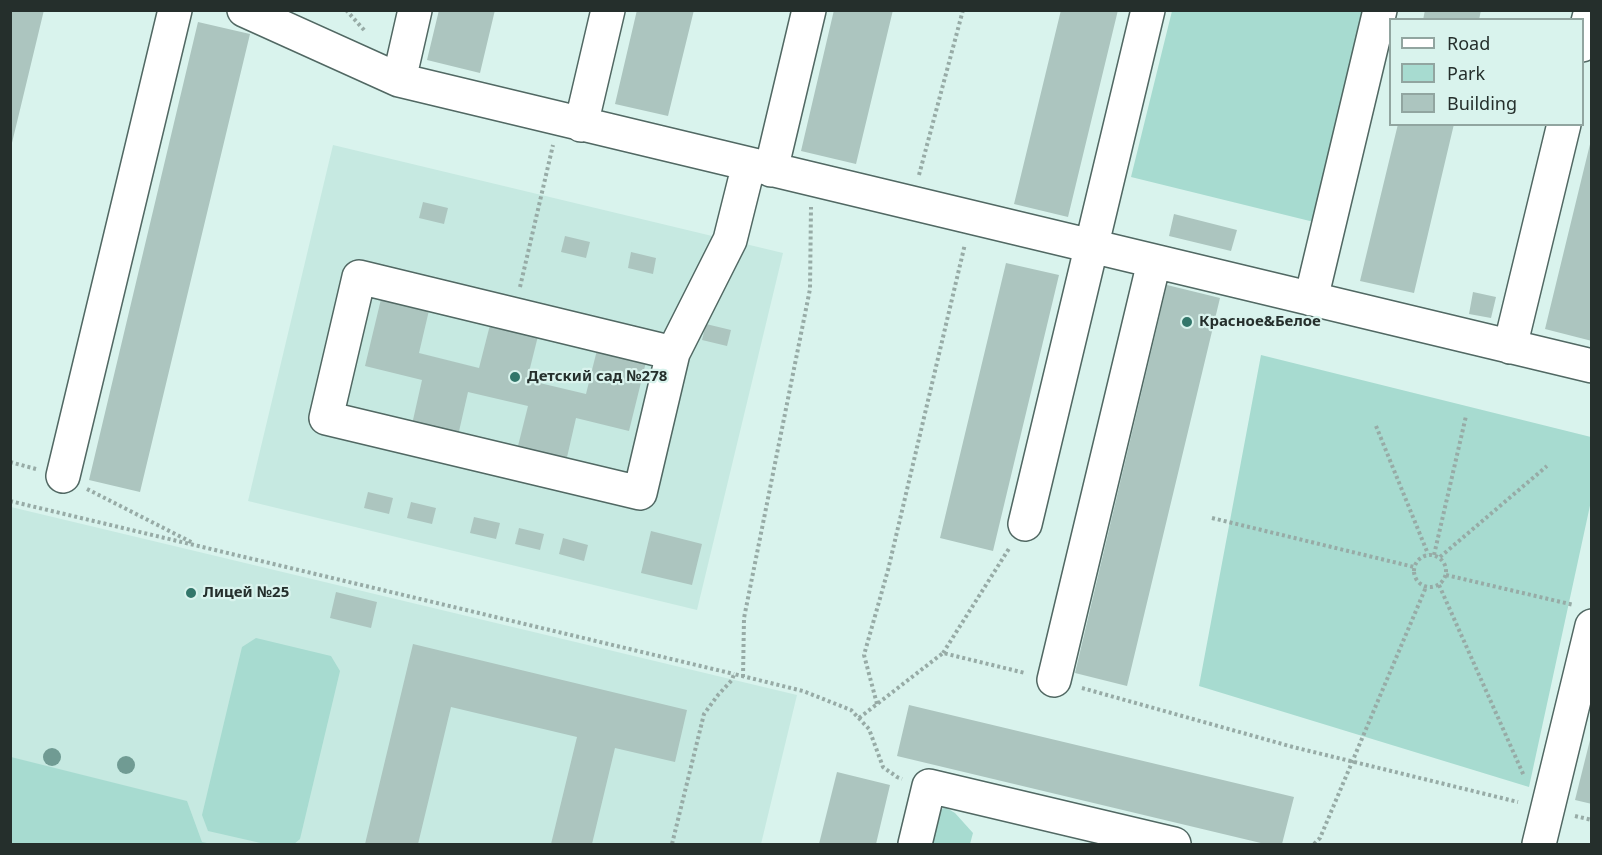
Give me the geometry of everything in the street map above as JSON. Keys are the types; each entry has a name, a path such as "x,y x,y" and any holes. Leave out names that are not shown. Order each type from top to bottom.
{"lane":[{"path":"63,476 175,10"},
{"path":"244,10 399,80 1592,366"},
{"path":"399,80 416,10"},
{"path":"570,122 608,10"},
{"path":"673,352 359,278 326,418 640,493 673,352 730,240 760,167 809,10"},
{"path":"1025,524 1148,10"},
{"path":"1311,299 1380,10"},
{"path":"1584,37 1591,10"},
{"path":"1510,347 1564,126"},
{"path":"1054,680 1154,262"},
{"path":"1539,844 1543,808 1586,616"},
{"path":"915,844 929,786 1174,844"}],"path":[{"path":"911,204 963,10"},
{"path":"513,314 570,122"},
{"path":"743,677 744,618 810,289 811,180"},
{"path":"877,704 864,655 888,570 971,218"},
{"path":"1434,555 1466,416"},
{"path":"1376,426 1428,554"},
{"path":"10,462 63,476 198,546"},
{"path":"1440,557 1547,466"},
{"path":"10,501 803,691 851,710 869,729 883,767 897,777 929,786"},
{"path":"1212,518 1414,567"},
{"path":"858,718 943,653 1025,524"},
{"path":"1428,554 1434,555 1440,557 1444,562 1446,575 1439,585 1426,587 1416,579 1414,567 1422,557 1428,554"},
{"path":"1446,575 1586,616"},
{"path":"1439,585 1543,808"},
{"path":"1314,844 1320,838 1426,587"},
{"path":"943,653 1054,680 1293,747 1592,820"},
{"path":"672,844 704,714 718,694 732,680 734,674"}],"shaded area":[{"name":"Детский сад №278","path":"333,145 783,253 697,610 248,501"},
{"name":"Лицей №25","path":"11,507 797,695 761,844 11,844"}],"green space":[{"path":"1172,11 1371,11 1318,223 1131,177"},
{"path":"1261,355 1591,437 1591,501 1529,787 1199,686"},
{"path":"256,638 331,656 340,671 300,839 294,844 265,844 208,831 202,815 242,647"},
{"path":"11,757 187,801 202,842 212,844 11,844"},
{"path":"945,807 955,813 973,833 970,844 923,844 932,815"}],"building":[{"path":"10,10 44,10 11,147 10,147"},
{"path":"439,10 495,10 480,73 427,60"},
{"path":"637,10 694,10 668,116 615,104"},
{"path":"834,10 893,10 856,164 801,151"},
{"path":"1061,10 1118,10 1068,217 1014,204"},
{"path":"1425,10 1481,10 1479,18 1423,18"},
{"path":"198,22 250,34 140,492 89,480"},
{"path":"1398,126 1454,126 1414,293 1360,281"},
{"path":"1592,140 1592,341 1545,329"},
{"path":"423,202 448,208 444,224 419,218"},
{"path":"1174,214 1237,230 1231,251 1169,236"},
{"path":"565,236 590,242 586,258 561,252"},
{"path":"631,252 656,258 653,274 628,268"},
{"path":"1006,263 1059,275 993,551 940,538"},
{"path":"1167,285 1220,298 1127,686 1075,673"},
{"path":"1473,292 1496,297 1491,318 1469,314"},
{"path":"382,295 430,306 419,353 479,368 491,321 539,332 527,380 586,394 598,346 647,358 629,431 576,418 565,466 516,454 528,406 468,392 457,440 411,429 422,380 365,366"},
{"path":"706,324 731,330 727,346 702,340"},
{"path":"368,492 393,498 389,514 364,508"},
{"path":"411,502 436,508 432,524 407,518"},
{"path":"474,517 500,523 496,539 470,533"},
{"path":"519,528 544,534 540,550 515,544"},
{"path":"651,531 702,544 692,585 641,573"},
{"path":"563,538 588,545 584,561 559,554"},
{"path":"336,592 377,602 371,628 330,618"},
{"path":"413,644 687,710 675,762 615,748 592,844 551,844 577,737 451,707 418,844 365,844"},
{"path":"909,705 1294,797 1282,844 1265,844 897,756"},
{"path":"1592,737 1592,804 1575,800"},
{"path":"837,772 890,785 876,844 819,844"}],"place":[{"name":"Красное&Белое","path":"1187,322"},
{"name":"Детский сад №278","path":"515,377"},
{"name":"Лицей №25","path":"191,593"}]}
